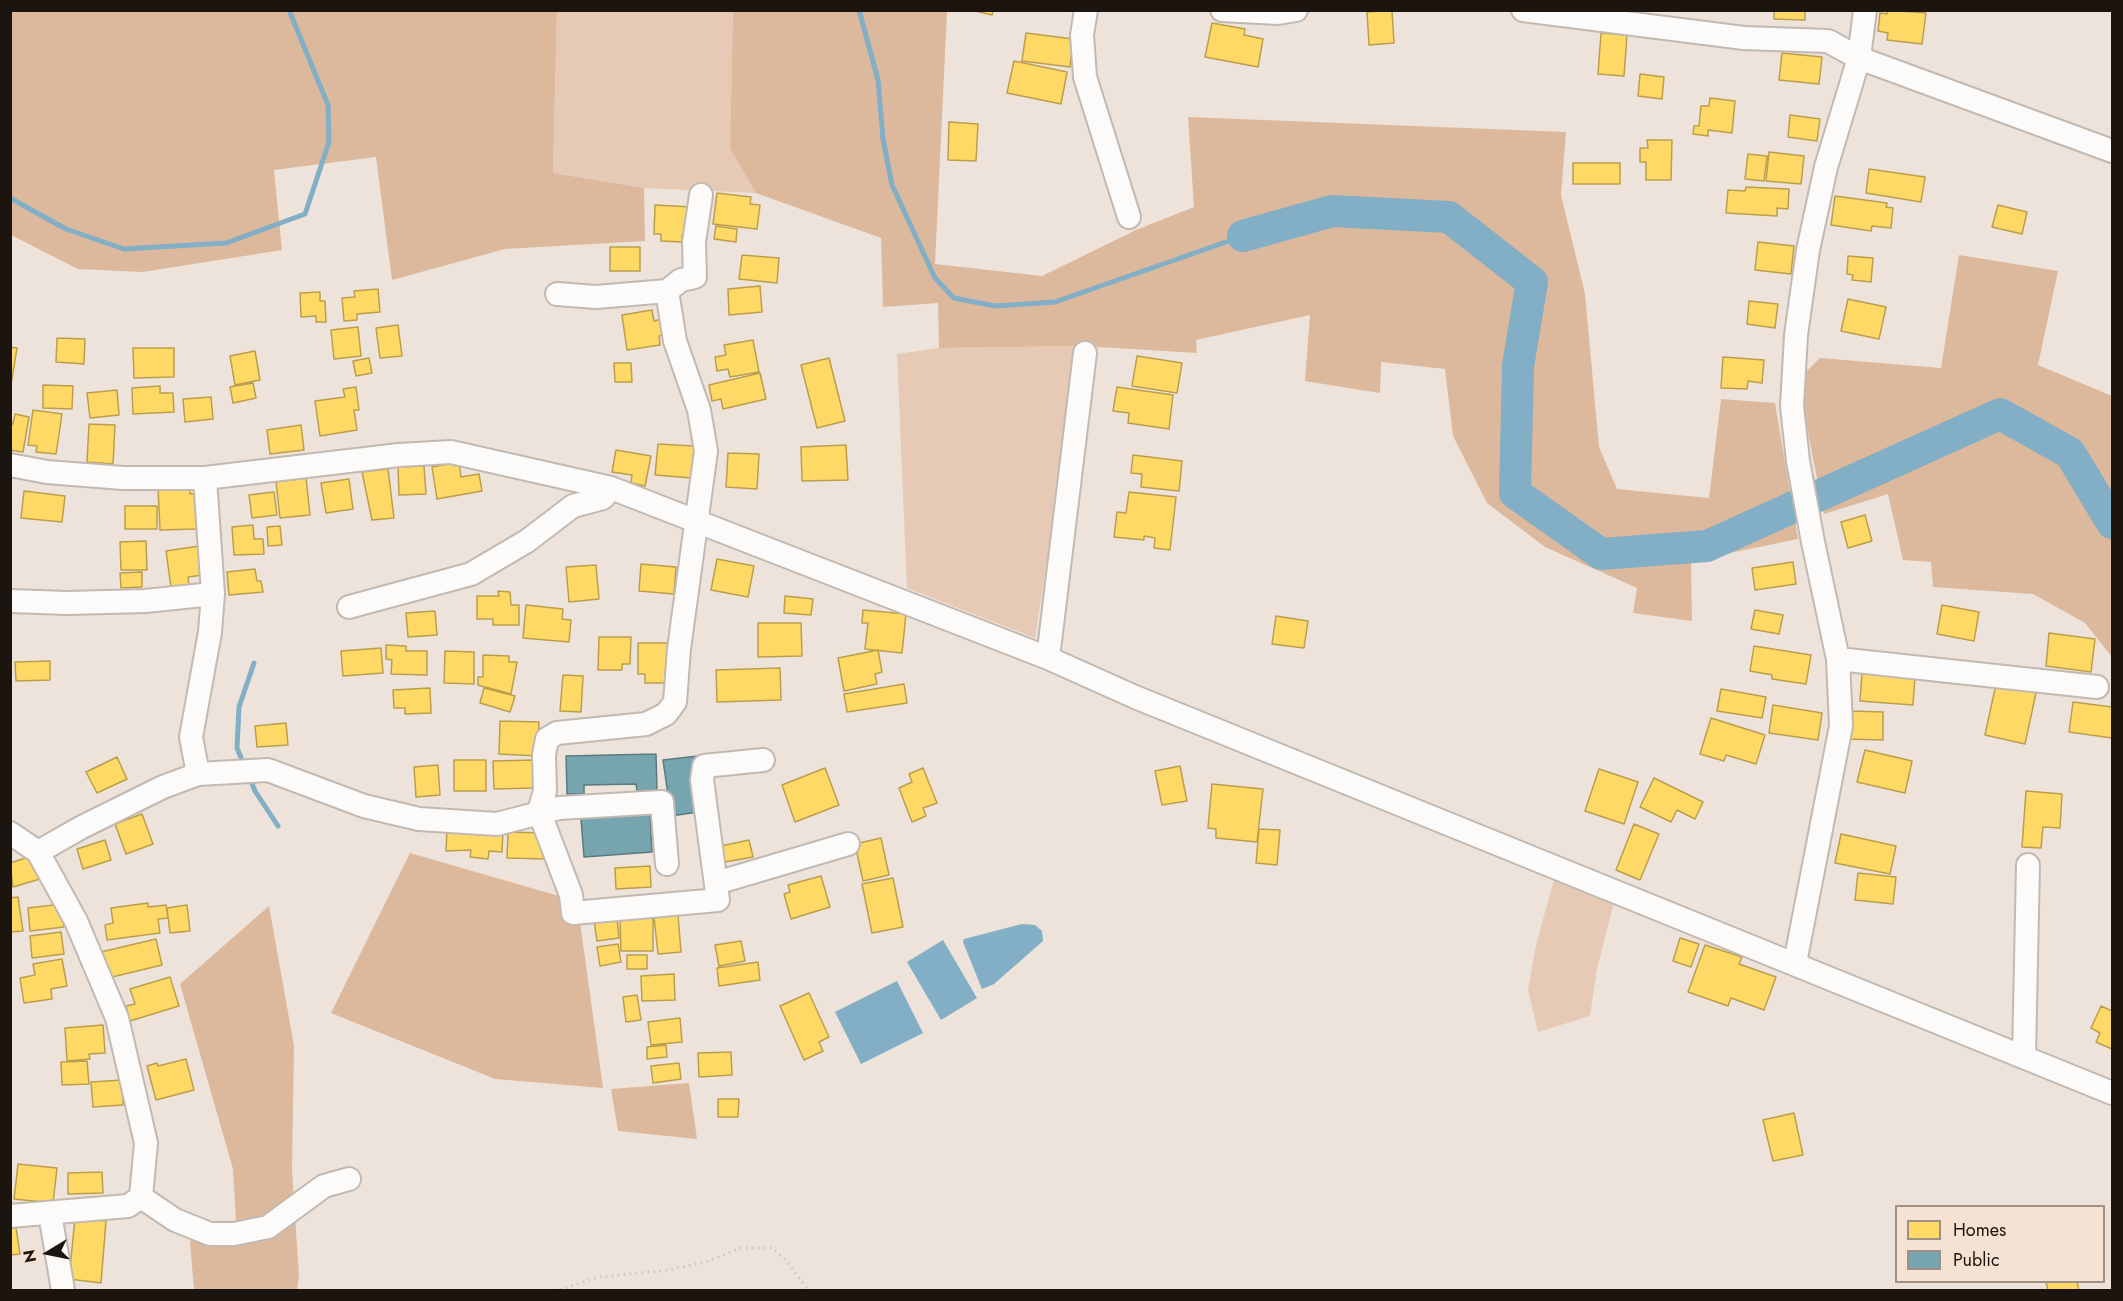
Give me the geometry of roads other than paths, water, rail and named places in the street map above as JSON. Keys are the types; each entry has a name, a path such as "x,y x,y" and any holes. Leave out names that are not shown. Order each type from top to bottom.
{"street":[{"path":"1086,10 1082,35 1085,77 1129,217"},
{"path":"1222,10 1278,13 1296,10"},
{"path":"1523,10 1744,38 1828,41 1859,58 2112,151"},
{"path":"1795,963 1841,726 1838,658 1798,461 1792,406 1796,335 1808,249 1826,167 1859,58 1865,10"},
{"path":"557,294 596,297 667,291 681,280 695,277 694,242 701,195"},
{"path":"667,291 675,341 699,410 706,451 695,521 675,702 666,714 646,724 557,733 547,739 544,755 545,791 539,811 571,896 573,913 718,900 702,780 704,766 763,760"},
{"path":"1048,658 1085,353"},
{"path":"10,465 47,472 123,478 205,478 399,455 451,452 611,489 1048,658 1146,702 2112,1093"},
{"path":"205,478 213,594 210,632 191,737 205,773"},
{"path":"349,607 471,574 527,541 573,506 603,498 611,489"},
{"path":"10,601 67,603 145,601 213,594"},
{"path":"1838,658 2097,687"},
{"path":"38,852 82,827 163,787 205,773 268,770 364,806 419,819 497,824 522,819 539,811 662,802 667,864"},
{"path":"10,833 38,852 76,921 117,1018 146,1143 141,1197"},
{"path":"716,883 848,844"},
{"path":"2024,1057 2028,865"},
{"path":"141,1197 176,1220 210,1234 234,1234 268,1227 324,1186 349,1179"},
{"path":"10,1216 128,1206 141,1197"},
{"path":"50,1214 63,1290"}],"water":[{"path":"1022,924 1035,925 1042,931 1043,941 994,984 982,989 963,942 964,939"},
{"path":"943,940 977,998 941,1020 907,962"},
{"path":"897,981 923,1033 861,1064 835,1012"}],"waterway":[{"path":"10,198 66,229 124,249 226,243 305,214 329,142 328,105 289,10"},
{"path":"859,10 878,80 883,139 892,185 935,278 954,298 995,306 1055,302 1243,236"},
{"path":"1243,236 1332,211 1449,217 1532,282 1518,366 1515,493 1601,554 1707,546 2000,414 2070,453 2112,523"},
{"path":"244,765 237,748 239,707 254,663"},
{"path":"249,776 255,791 278,826"}]}
